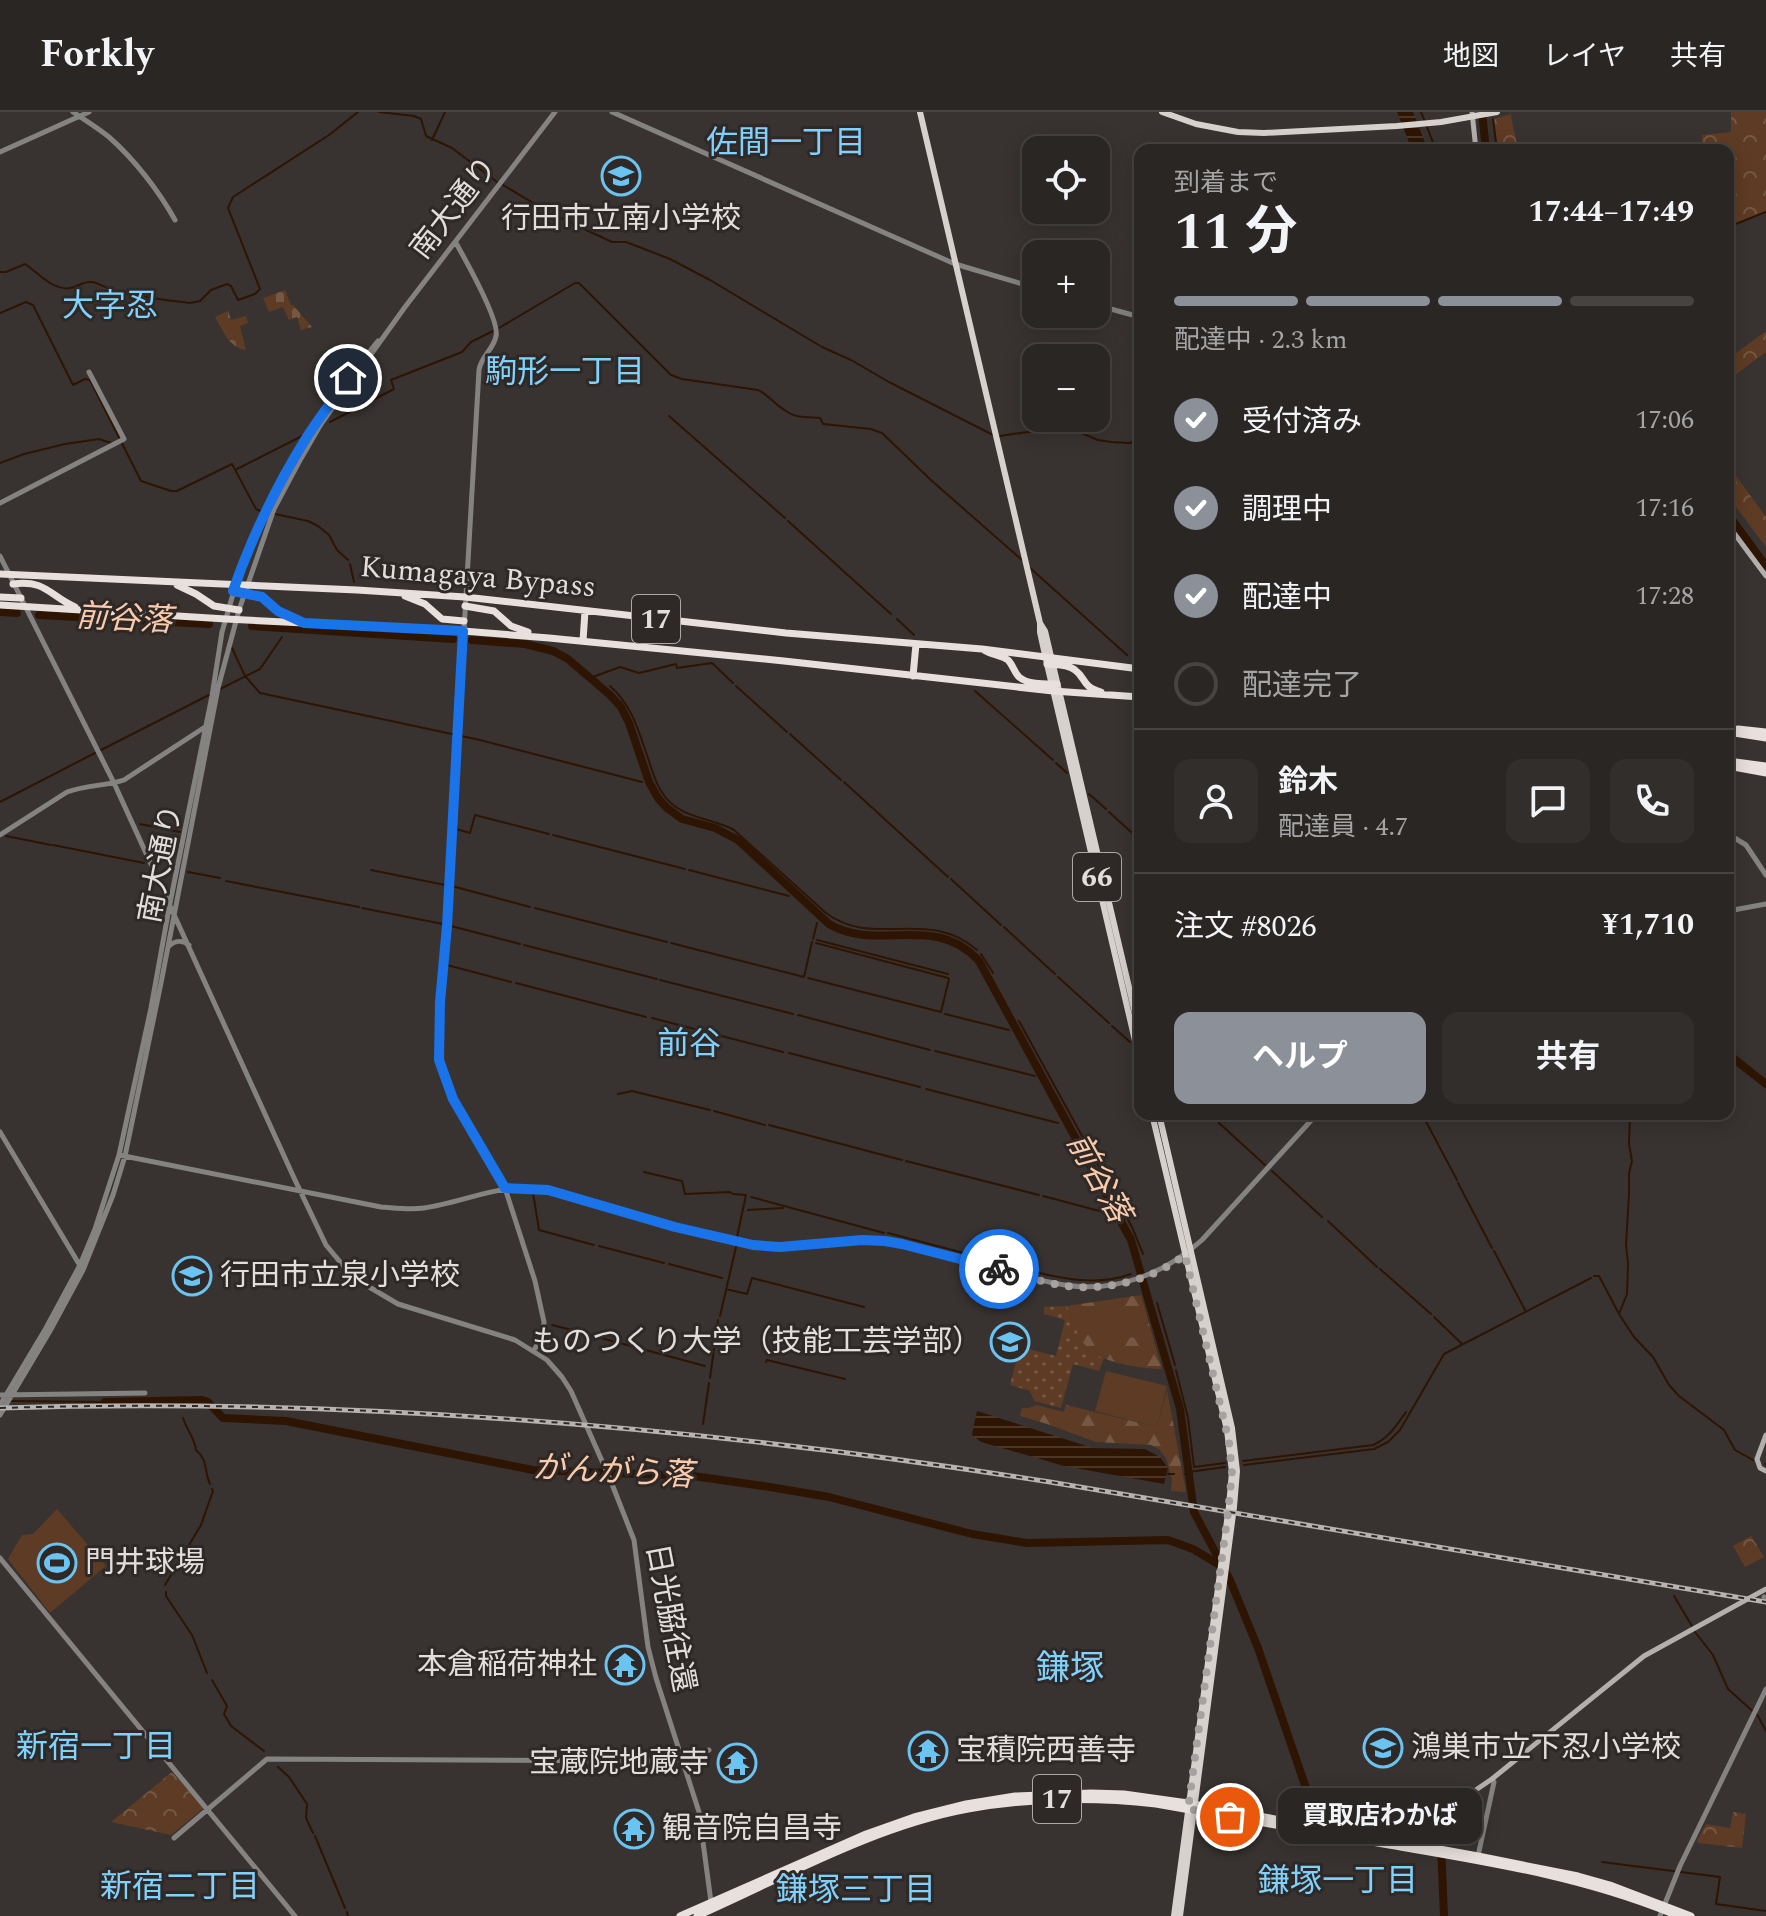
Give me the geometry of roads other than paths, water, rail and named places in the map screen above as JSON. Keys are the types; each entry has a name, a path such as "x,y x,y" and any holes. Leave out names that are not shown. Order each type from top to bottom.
{"highway":[{"name":"Kumagaya Bypass","path":"4,574 383,592 786,633 982,649 1134,669"},
{"name":"17","path":"171,583 214,606 239,610"},
{"name":"17","path":"13,584 39,584 81,609"},
{"name":"17","path":"235,587 244,593 262,597 278,611 304,623"},
{"path":"383,592 419,601 442,619 464,621"},
{"name":"17","path":"0,597 23,602"},
{"name":"Kumagaya Bypass","path":"0,605 23,602 236,620 463,631 1134,697"},
{"path":"465,602 494,611 518,629 549,638"},
{"path":"583,641 585,611"},
{"path":"913,676 916,644"},
{"name":"17","path":"982,649 1005,658 1019,677 1028,682 1055,688"},
{"name":"17","path":"1049,660 1077,671 1089,688 1105,696"},
{"path":"1734,731 1766,735"},
{"path":"1734,764 1766,766"},
{"path":"1734,765 1766,773"},
{"name":"17","path":"697,1916 873,1838 917,1822 967,1809 1057,1799 1191,1807 1288,1821 1577,1881 1678,1916"},
{"name":"17","path":"1191,1807 1434,1850"},
{"name":"17","path":"680,1916 711,1909"},
{"name":"17","path":"1662,1910 1691,1916"}],"main road":[{"name":"66","path":"920,112 1134,1036"},
{"path":"1162,112 1196,124 1238,132 1264,133 1424,124 1497,112"},
{"path":"1474,115 1476,144"},
{"path":"1734,533 1766,576"},
{"name":"66","path":"1055,688 1134,1010"},
{"path":"1154,1120 1188,1253"},
{"path":"1160,1120 1231,1455 1225,1558 1177,1916"},
{"path":"1766,1435 1757,1459 1760,1468 1766,1471"},
{"path":"1288,1821 1318,1811 1376,1800 1432,1804 1453,1802 1474,1793 1644,1656 1765,1595"}],"street":[{"path":"73,112 119,147 158,193 175,220"},
{"path":"0,152 89,112"},
{"name":"南大通り","path":"5,1399 50,1331 83,1270 113,1195 167,947 215,692 215,669 235,587 269,514 321,424 555,112"},
{"path":"612,112 955,264 1022,284"},
{"path":"0,556 4,574 23,602 114,783 326,1245 346,1269 372,1290 398,1304 501,1335 534,1350 543,1335 544,1322 535,1281 505,1188 453,1099 439,1060 479,370 482,358 494,342 496,330 470,267 456,243"},
{"path":"1110,309 1134,315"},
{"path":"0,503 124,439 89,372"},
{"name":"南大通り","path":"0,1415 5,1399 80,1265 122,1156 206,727 269,514"},
{"path":"0,835 67,792 124,780 206,727"},
{"path":"1734,839 1746,845 1766,875"},
{"path":"1734,910 1766,904"},
{"path":"167,947 176,941 189,946"},
{"path":"122,1156 403,1209 437,1206 505,1188 535,1188 753,1245 780,1247 885,1241 1069,1286 1109,1286 1139,1279 1188,1253 1311,1120"},
{"path":"0,1132 80,1265"},
{"name":"日光脇往還","path":"534,1350 555,1368 571,1391 634,1540 648,1647 699,1812 711,1909"},
{"path":"5,1399 145,1393"},
{"path":"0,1558 295,1916"},
{"path":"1662,1910 1680,1866 1766,1689"},
{"path":"174,1838 267,1759 675,1761 709,1750"},
{"path":"1478,1858 1494,1782 1492,1779"}],"waterway":[{"path":"0,272 25,264 60,288 92,282 124,293 190,303 200,301 211,290 227,284 238,300 255,294 260,289 228,208 233,197 329,135 358,112"},
{"path":"379,112 421,119 426,136 452,148 497,182"},
{"path":"432,140 445,112"},
{"path":"1421,112 1434,144"},
{"path":"1482,112 1485,144"},
{"path":"1493,119 1496,144"},
{"path":"503,185 550,213 612,242 626,242 670,259 822,347 993,435"},
{"path":"1734,225 1766,212"},
{"path":"499,328 579,283 671,375 758,390 794,415 820,418 823,424 882,433 1022,560"},
{"path":"0,313 26,302 33,305 73,385 90,380 141,481 177,491 232,464 256,509 265,513"},
{"path":"330,422 394,389 391,380 462,352 471,342 493,331"},
{"path":"669,416 785,518"},
{"path":"1000,436 1056,431 1079,432 1111,442 1134,442"},
{"path":"237,469 304,435"},
{"path":"0,463 65,444 99,439 111,443"},
{"path":"275,514 318,526 348,560"},
{"path":"788,521 891,614"},
{"path":"1734,522 1766,566"},
{"path":"350,564 354,582"},
{"path":"1029,567 1127,655"},
{"name":"前谷落","path":"0,612 17,613"},
{"name":"前谷落","path":"39,615 209,624"},
{"path":"897,619 914,635"},
{"name":"前谷落","path":"252,626 453,639"},
{"path":"218,690 260,669 282,637"},
{"name":"前谷落","path":"472,640 525,644 553,651 568,659 621,707 649,782 667,808 682,819 715,828 738,840 829,924 848,932 867,935 925,935 943,939 962,947 979,961 1131,1240 1180,1409 1194,1512 1230,1580 1258,1648 1317,1820 1329,1821 1369,1809 1385,1810 1426,1828 1441,1845 1444,1916"},
{"path":"232,648 245,676 260,693 480,740 642,782"},
{"path":"590,678 620,667 639,673 676,664 677,668 712,663 733,683"},
{"path":"610,686 630,711 658,784 672,804 686,813 734,830 826,913 844,923 863,928 939,931 977,950"},
{"path":"736,686 787,732"},
{"path":"975,691 1053,760"},
{"path":"101,750 209,695"},
{"path":"790,734 841,780"},
{"path":"0,802 95,753"},
{"path":"1056,763 1067,773"},
{"path":"844,782 948,877"},
{"path":"1089,794 1106,809"},
{"path":"1109,812 1134,835"},
{"path":"456,829 470,833 475,815 549,834"},
{"path":"140,824 180,832"},
{"path":"553,835 685,869"},
{"path":"6,836 51,845"},
{"path":"53,845 144,863"},
{"path":"371,870 445,885"},
{"path":"689,870 789,896"},
{"path":"188,872 220,878"},
{"path":"951,879 1001,925"},
{"path":"226,881 359,907"},
{"path":"452,886 530,907"},
{"path":"362,908 443,924"},
{"path":"535,908 667,942"},
{"path":"813,939 817,923"},
{"path":"451,926 520,944"},
{"path":"1004,927 1055,974"},
{"path":"817,940 948,974"},
{"path":"671,943 804,977 812,942"},
{"path":"816,943 948,978"},
{"path":"524,945 657,979"},
{"path":"981,954 993,973"},
{"path":"447,965 511,982"},
{"path":"1058,977 1109,1023"},
{"path":"808,978 941,1012 949,979"},
{"path":"660,980 793,1014"},
{"path":"516,983 646,1017"},
{"path":"945,1014 1009,1030"},
{"path":"798,1015 930,1050"},
{"path":"652,1018 783,1052"},
{"path":"1019,1021 1132,1227 1143,1254"},
{"path":"1112,1026 1130,1042"},
{"path":"935,1051 1035,1076"},
{"path":"789,1053 920,1087"},
{"path":"1734,1059 1766,1084"},
{"path":"926,1089 1058,1123"},
{"path":"618,1094 632,1091 710,1110"},
{"path":"714,1111 765,1125"},
{"path":"1425,1120 1457,1180"},
{"path":"1619,1314 1627,1294 1626,1245 1632,1161 1630,1120"},
{"path":"1219,1123 1265,1165"},
{"path":"769,1125 902,1160"},
{"path":"906,1161 1039,1195"},
{"path":"1272,1171 1322,1217"},
{"path":"644,1172 682,1181 685,1194 730,1192 746,1195 737,1237"},
{"path":"1458,1183 1492,1248"},
{"path":"533,1193 539,1230 594,1245"},
{"path":"1043,1196 1107,1213"},
{"path":"751,1197 884,1233"},
{"path":"748,1210 783,1208"},
{"path":"1328,1221 1377,1267"},
{"path":"888,1233 1021,1268"},
{"path":"599,1246 664,1263"},
{"path":"720,1316 736,1247"},
{"path":"1494,1251 1525,1310"},
{"path":"669,1264 722,1278"},
{"path":"1023,1269 1091,1281 1131,1274"},
{"path":"1380,1269 1431,1314"},
{"path":"1594,1276 1599,1276 1619,1314 1634,1337 1653,1357 1669,1385 1724,1430 1735,1450 1753,1460"},
{"path":"726,1289 747,1294 752,1278 864,1307"},
{"path":"1244,1465 1374,1449 1388,1442 1400,1430 1444,1354 1591,1278"},
{"path":"1157,1303 1175,1365"},
{"path":"1434,1317 1462,1344"},
{"path":"710,1378 718,1320"},
{"path":"552,1325 572,1330"},
{"path":"575,1331 705,1366"},
{"path":"766,1362 845,1379"},
{"path":"1176,1370 1188,1418 1194,1467 1225,1463"},
{"path":"703,1424 709,1383"},
{"name":"がんがら落","path":"105,1402 202,1400 223,1418 286,1421 533,1470 693,1476 770,1487 829,1497 972,1534 1027,1543 1168,1540 1193,1549 1223,1567"},
{"name":"がんがら落","path":"9,1401 105,1402"},
{"path":"1243,1461 1373,1445 1388,1435 1406,1412"},
{"path":"183,1418 204,1462 210,1484"},
{"path":"1189,1472 1225,1467"},
{"path":"1168,1474 1174,1474"},
{"path":"165,1585 201,1525 212,1489"},
{"path":"166,1592 192,1635 207,1673"},
{"path":"1674,1596 1692,1626"},
{"path":"1695,1632 1713,1655 1728,1689 1758,1716 1766,1731"},
{"path":"212,1680 227,1706 224,1714 231,1726 264,1751"},
{"path":"278,1767 289,1777 307,1804 306,1818 313,1833"},
{"path":"315,1836 345,1908"},
{"path":"1602,1862 1720,1877 1716,1904 1766,1911"},
{"path":"347,1912 348,1916"}],"railway":[{"path":"0,1408 264,1407 395,1412 527,1420 789,1446 1050,1482 1766,1602"}],"place":[{"name":"行田市立南小学校","path":"621,176"},
{"name":"行田市立泉小学校","path":"192,1276"},
{"name":"ものつくり大学（技能工芸学部）","path":"1010,1342"},
{"name":"門井球場","path":"57,1563"},
{"name":"本倉稲荷神社","path":"625,1665"},
{"name":"鴻巣市立下忍小学校","path":"1383,1748"},
{"name":"宝積院西善寺","path":"928,1751"},
{"name":"宝蔵院地蔵寺","path":"737,1763"},
{"name":"買取店わかば","path":"1230,1817"},
{"name":"観音院自昌寺","path":"634,1829"}],"district":[{"name":"佐間一丁目","path":"786,143"},
{"name":"大字忍","path":"110,306"},
{"name":"駒形一丁目","path":"565,372"},
{"name":"前谷","path":"689,1044"},
{"name":"鎌塚","path":"1070,1669"},
{"name":"新宿一丁目","path":"96,1747"},
{"name":"鎌塚一丁目","path":"1338,1881"},
{"name":"新宿二丁目","path":"180,1887"},
{"name":"鎌塚三丁目","path":"856,1890"}]}
